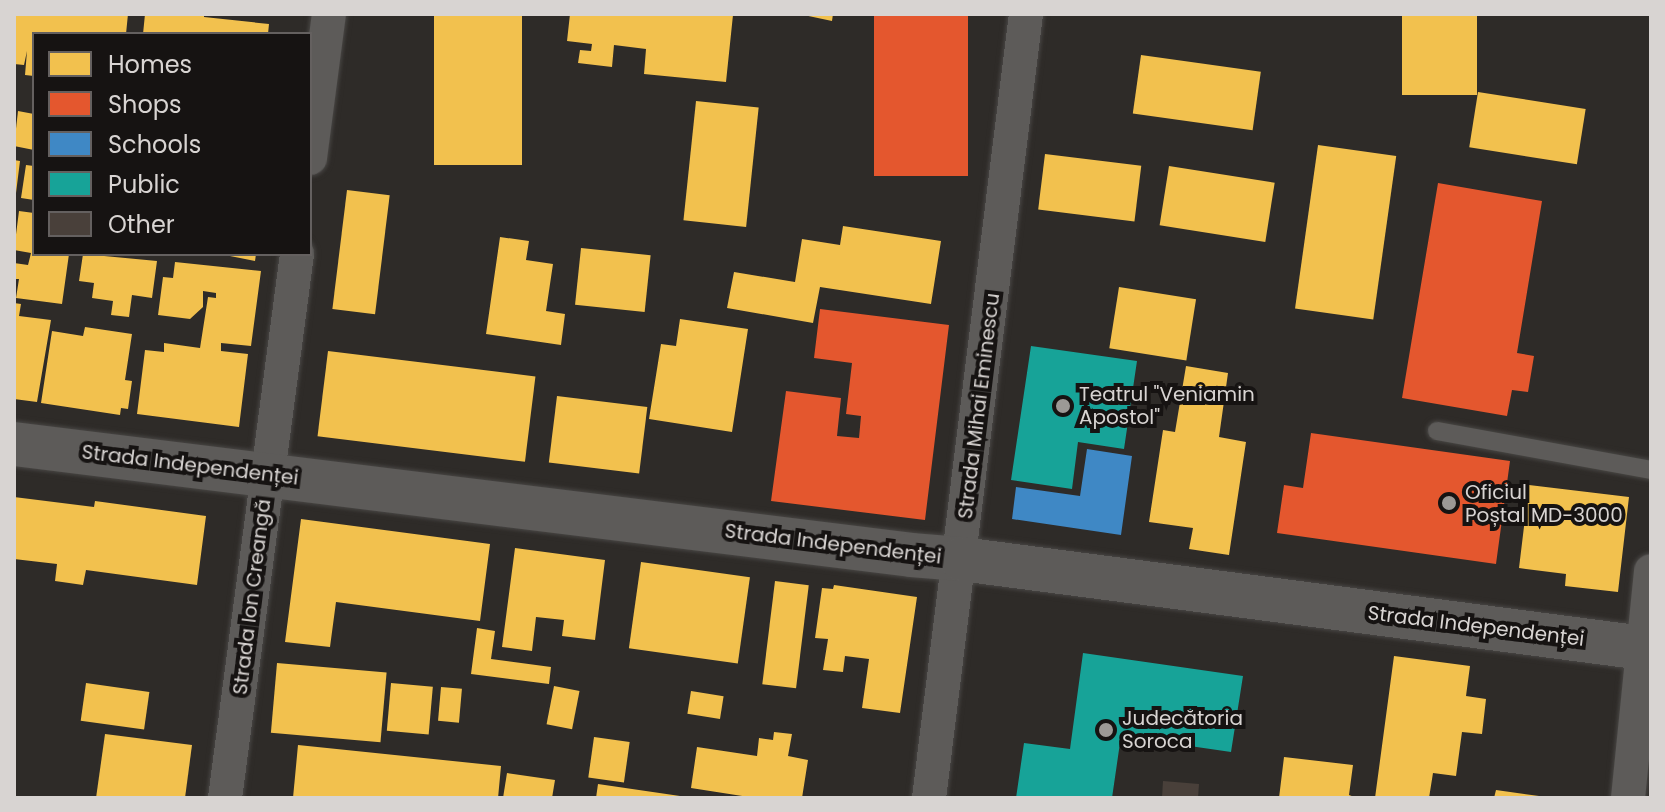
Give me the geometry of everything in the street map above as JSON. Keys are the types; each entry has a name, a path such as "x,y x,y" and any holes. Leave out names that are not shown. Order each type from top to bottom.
{"main road":[{"name":"Strada Independenței","path":"14,444 961,559 1647,648"}],"street":[{"path":"312,143 329,14"},
{"name":"Strada Mihai Eminescu","path":"929,798 961,559 1026,14"},
{"name":"Strada Ion Creangă","path":"225,798 297,256"},
{"path":"1628,798 1647,648 1651,571"}],"lane":[{"path":"1437,431 1651,470"}],"building: Homes":[{"path":"14,14 128,14 126,32 32,32 32,76 25,75 27,51 24,65 14,64"},
{"path":"145,14 204,14 204,17 269,24 268,32 143,32"},
{"path":"434,14 522,14 522,165 434,165"},
{"path":"570,14 733,15 726,82 644,74 646,49 614,45 612,67 578,63 580,50 591,51 592,44 567,41"},
{"path":"799,14 833,14 832,21"},
{"path":"1402,14 1477,14 1477,95 1402,95"},
{"path":"1141,55 1261,72 1253,130 1133,113"},
{"path":"1478,92 1586,109 1577,164 1469,147"},
{"path":"696,101 759,108 746,227 683,220"},
{"path":"18,111 32,114 32,150 14,146"},
{"path":"1318,145 1396,156 1373,319 1295,308"},
{"path":"1045,154 1141,166 1134,221 1038,210"},
{"path":"14,160 20,161 16,193 14,193"},
{"path":"26,165 32,166 32,200 21,198"},
{"path":"1169,166 1275,183 1265,242 1160,225"},
{"path":"347,190 390,195 375,314 332,309"},
{"path":"19,211 32,213 32,256 69,256 62,304 16,298 19,279 14,279 14,263 28,265 31,253 14,250"},
{"path":"843,226 941,241 931,304 820,287 813,323 727,308 734,272 795,282 802,239 840,245"},
{"path":"500,237 529,241 526,260 553,264 546,311 565,314 561,345 486,334"},
{"path":"581,248 651,255 645,312 575,305"},
{"path":"83,256 157,261 152,298 132,295 129,317 111,315 113,301 92,298 94,283 79,281"},
{"path":"230,256 256,256 255,261"},
{"path":"175,262 261,271 251,346 221,343 221,351 248,354 239,427 137,414 145,350 164,352 164,343 200,348 208,297 216,298 216,293 203,291 203,307 190,319 158,315 163,277 173,278"},
{"path":"1119,287 1196,299 1186,360 1109,348"},
{"path":"14,303 21,304 19,316 51,320 37,402 14,399"},
{"path":"680,319 748,329 732,432 649,419 661,344 676,346"},
{"path":"85,327 132,334 125,380 132,381 128,409 121,408 120,415 41,403 52,331 83,336"},
{"path":"328,351 535,376 525,462 318,436"},
{"path":"1186,366 1228,373 1219,437 1246,442 1229,555 1189,549 1193,528 1149,522 1163,430 1175,432"},
{"path":"557,396 647,407 639,474 549,463"},
{"path":"1529,485 1629,497 1618,592 1565,586 1566,574 1519,568"},
{"path":"14,497 94,507 95,501 206,516 197,585 86,570 83,585 55,581 57,564 14,559"},
{"path":"301,519 490,544 480,621 336,602 330,647 285,642"},
{"path":"515,548 605,560 595,640 562,636 564,620 536,617 532,651 502,647"},
{"path":"641,562 750,577 738,663 629,648"},
{"path":"775,581 809,585 796,688 762,684"},
{"path":"834,585 917,597 900,713 862,708 869,659 845,656 843,672 823,670 828,639 815,638 822,588 833,589"},
{"path":"477,628 495,631 491,659 551,667 549,684 471,674"},
{"path":"1394,656 1470,666 1466,696 1486,699 1482,734 1462,732 1456,776 1433,773 1429,798 1375,798"},
{"path":"277,663 387,673 380,742 271,733"},
{"path":"86,683 149,692 144,730 81,721"},
{"path":"391,683 433,687 429,734 387,731"},
{"path":"554,686 580,691 572,729 547,724"},
{"path":"441,687 462,689 459,723 438,721"},
{"path":"691,691 724,696 720,719 687,714"},
{"path":"774,732 792,734 788,756 808,760 802,798 755,798 691,788 697,747 757,756 759,738 773,740"},
{"path":"105,734 192,745 185,798 96,798"},
{"path":"594,737 630,742 624,783 588,778"},
{"path":"298,745 501,766 498,798 293,798"},
{"path":"1284,757 1353,765 1349,795 1357,798 1279,798"},
{"path":"507,773 555,780 552,798 503,798"},
{"path":"598,784 680,796 680,798 596,798"},
{"path":"1496,790 1539,796 1539,798 1494,798"}],"building: Shops":[{"path":"874,14 968,14 968,176 874,176"},
{"path":"1438,183 1542,201 1517,353 1534,356 1528,392 1512,390 1507,416 1402,398"},
{"path":"820,309 949,325 925,520 771,501 786,391 841,398 837,436 859,438 861,416 846,414 852,363 814,358"},
{"path":"1311,433 1510,461 1496,564 1277,533 1284,485 1303,488"}],"building: Schools":[{"path":"1087,449 1132,456 1121,535 1012,519 1016,487 1080,496"}],"building: Public":[{"name":"Teatrul \"Veniamin Apostol\"","path":"1031,346 1137,361 1124,449 1078,442 1072,489 1011,480"},
{"path":"1083,653 1243,676 1231,752 1121,736 1112,798 1016,798 1024,743 1070,749"}],"building: Other":[{"path":"1163,781 1199,784 1198,798 1162,798"}],"place":[{"name":"Teatrul \"Veniamin Apostol\"","path":"1063,406"},
{"name":"Oficiul Poștal MD-3000","path":"1449,503"},
{"name":"Judecătoria Soroca","path":"1106,730"}]}
